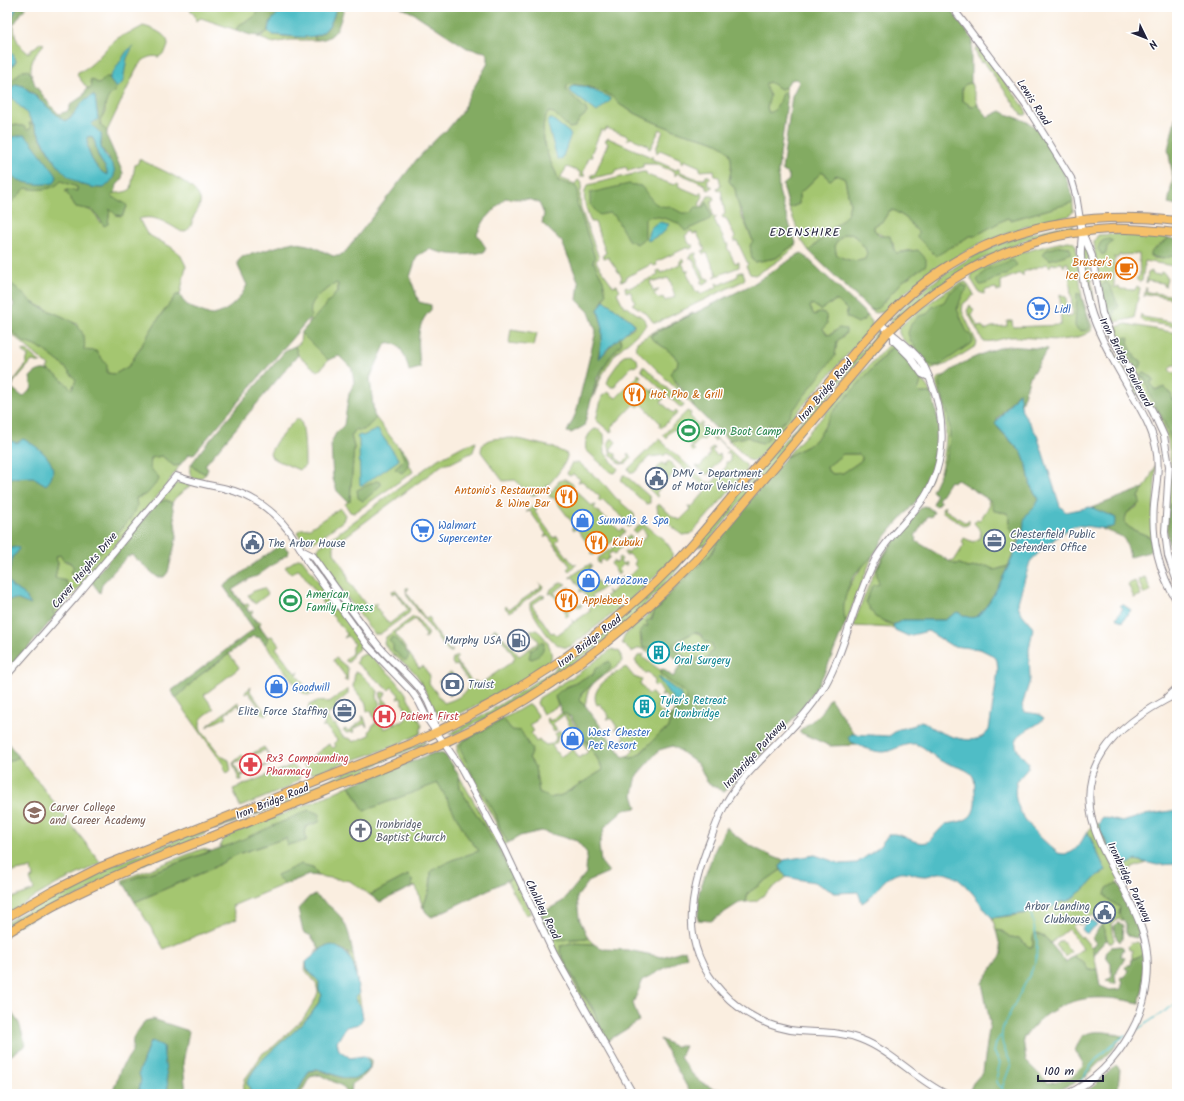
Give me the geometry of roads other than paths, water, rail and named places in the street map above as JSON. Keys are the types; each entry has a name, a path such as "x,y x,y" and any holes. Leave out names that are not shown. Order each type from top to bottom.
{"main road":[{"name":"Iron Bridge Road","path":"7,918 53,891 101,867 436,732 490,706 540,676 585,644 627,609 670,568 704,531 880,324 927,280 973,252 1028,230 1080,219 1117,217 1177,221"},
{"name":"Iron Bridge Road","path":"7,933 60,902 106,879 444,743 513,707 561,677 607,643 651,604 696,560 891,334 932,292 977,264 1008,250 1036,241 1082,232 1111,229 1177,233"}],"street":[{"name":"Lewis Road","path":"952,7 1025,104 1066,170 1076,195 1082,232"},
{"name":"Iron Bridge Boulevard","path":"1082,232 1092,256 1099,302 1107,327 1153,412 1164,436 1169,466 1165,532 1168,556 1177,582"},
{"name":"Iron Bridge Boulevard","path":"1082,232 1080,256 1084,286 1094,324 1149,426 1156,446 1158,462 1154,506 1155,543 1164,576 1177,601"},
{"name":"Ironbridge Parkway","path":"880,324 911,349 927,370 928,377 940,406 942,426 941,450 931,485 922,500 889,538 876,560 830,675 816,698 737,785 725,804 697,876 692,898 691,921 696,947 710,976 728,998 748,1013 766,1022 788,1030 831,1032 860,1039 881,1049 923,1080 946,1094"},
{"name":"Carver Heights Drive","path":"7,675 76,597 176,476 199,484 232,490 264,506 279,518 303,551"},
{"path":"303,551 313,556 380,648 421,688 435,718 436,732"},
{"name":"Chalkley Road","path":"303,551 306,560 368,646 412,692 470,784 504,848 554,954 632,1094"},
{"name":"Ironbridge Parkway","path":"1161,702 1177,688"},
{"name":"Ironbridge Parkway","path":"1067,1094 1093,1079 1116,1056 1132,1030 1144,1000 1147,978 1147,960 1143,931 1132,904 1100,842 1091,816 1089,799 1093,774 1106,747 1125,725 1161,702 1177,694"}],"water":[{"path":"7,7 17,7 7,28"},
{"path":"288,7 336,7 332,20 327,28 320,34 304,37 272,35 268,31 270,23 278,14"},
{"path":"7,46 16,61 7,73"},
{"path":"133,46 127,58 123,82 116,88 110,80 110,77 127,51"},
{"path":"16,84 23,86 64,121 70,119 82,103 93,95 95,97 98,119 91,124 101,134 101,147 113,166 114,176 111,181 104,188 88,186 75,181 65,173 56,163 27,114 11,96 10,89","holes":["91,136 100,159 107,170 107,175 98,168 89,154 87,137"]},
{"path":"573,86 583,86 609,97 611,100 597,112 571,92 569,89"},
{"path":"552,119 571,134 562,159 560,160 557,158 548,125 548,120"},
{"path":"24,135 29,139 55,173 57,177 54,183 35,184 24,182 7,173 7,138"},
{"path":"659,222 669,224 663,233 648,241 650,229"},
{"path":"604,300 633,322 634,325 609,347 599,359 602,324 598,310"},
{"path":"1019,392 1022,411 1037,435 1060,506 1066,512 1090,507 1116,518 1114,526 1110,528 1075,526 1065,531 1030,562 1018,603 1020,611 1033,629 1029,650 1030,680 1022,706 1025,712 1038,714 1044,718 1041,722 1017,738 1017,749 1029,764 1017,782 1015,795 1022,814 1028,823 1043,840 1058,853 1064,854 1073,851 1079,845 1087,831 1106,871 1097,876 1087,887 1068,901 1060,902 1053,907 1039,911 992,918 964,884 957,878 943,873 920,876 907,872 899,872 885,880 870,897 862,903 858,892 835,893 814,882 786,877 780,867 784,860 815,855 841,864 857,863 878,848 889,834 899,835 913,841 923,843 928,842 945,824 966,819 973,813 975,808 974,781 972,775 966,770 941,761 923,747 916,744 909,744 889,751 880,752 858,745 850,741 848,737 852,734 889,736 899,729 912,726 921,721 941,732 963,739 978,739 989,730 998,671 997,660 990,654 980,649 952,646 928,631 908,636 895,630 893,625 903,620 945,620 957,612 967,617 974,617 982,611 995,592 1022,536 1025,518 1039,499 1031,487 1027,466 1022,453 995,424"},
{"path":"378,430 399,460 363,485 360,485 359,440 357,437"},
{"path":"23,439 43,452 52,465 53,471 51,478 46,485 33,477 7,478 7,440 17,443"},
{"path":"15,547 19,548 17,553 13,556 7,578 7,550"},
{"path":"7,578 12,587 23,593 31,605 16,599 7,600"},
{"path":"1122,604 1131,610 1122,622 1116,618 1123,608 1120,606"},
{"path":"658,678 680,693 682,698 677,703 675,702"},
{"path":"1177,810 1177,864 1157,865 1136,860 1122,867 1116,862 1100,829 1099,824 1102,817 1122,822 1145,815"},
{"path":"1093,920 1097,925 1086,934 1082,929 1085,923"},
{"path":"332,945 346,953 353,965 359,994 355,997 356,1002 361,1007 363,1018 359,1024 346,1027 337,1042 339,1050 350,1058 363,1056 368,1061 369,1069 361,1076 353,1078 345,1078 324,1071 309,1071 299,1089 294,1094 252,1094 247,1083 253,1071 273,1049 307,1019 316,1007 322,995 319,990 319,982 307,969 306,962 324,947"},
{"path":"152,1041 163,1046 168,1094 138,1094 141,1080 139,1073 149,1044"}],"waterway":[{"path":"1006,1094 1002,1088 1011,1064 1003,1046 1002,1033 1003,1027 1036,962 1037,940 1031,913"},
{"path":"1138,1029 1177,1003"},
{"path":"1000,1036 996,1043 994,1052 1000,1062 997,1082 1002,1088"},
{"path":"1080,1083 1088,1069 1099,1056 1125,1036"}],"place":[{"name":"Bruster's Ice Cream","path":"1127,268"},
{"name":"Lidl","path":"1039,309"},
{"name":"Hot Pho & Grill","path":"634,394"},
{"name":"Burn Boot Camp","path":"689,431"},
{"name":"DMV - Department of Motor Vehicles","path":"657,479"},
{"name":"Antonio's Restaurant & Wine Bar","path":"566,496"},
{"name":"Sunnails & Spa","path":"583,520"},
{"name":"Walmart Supercenter","path":"422,531"},
{"name":"Chesterfield Public Defenders Office","path":"995,540"},
{"name":"Kubuki","path":"597,542"},
{"name":"The Arbor House","path":"252,543"},
{"name":"AutoZone","path":"588,580"},
{"name":"American Family Fitness","path":"291,600"},
{"name":"Applebee's","path":"566,600"},
{"name":"Murphy USA","path":"518,640"},
{"name":"Chester Oral Surgery","path":"659,653"},
{"name":"Truist","path":"453,684"},
{"name":"Goodwill","path":"276,687"},
{"name":"Tyler's Retreat at Ironbridge","path":"645,706"},
{"name":"Elite Force Staffing","path":"344,711"},
{"name":"Patient First","path":"385,716"},
{"name":"West Chester Pet Resort","path":"572,738"},
{"name":"Rx3 Compounding Pharmacy","path":"250,764"},
{"name":"Carver College and Career Academy","path":"34,813"},
{"name":"Ironbridge Baptist Church","path":"360,830"},
{"name":"Arbor Landing Clubhouse","path":"1105,912"}],"district":[{"name":"EDENSHIRE","path":"805,232"}]}
